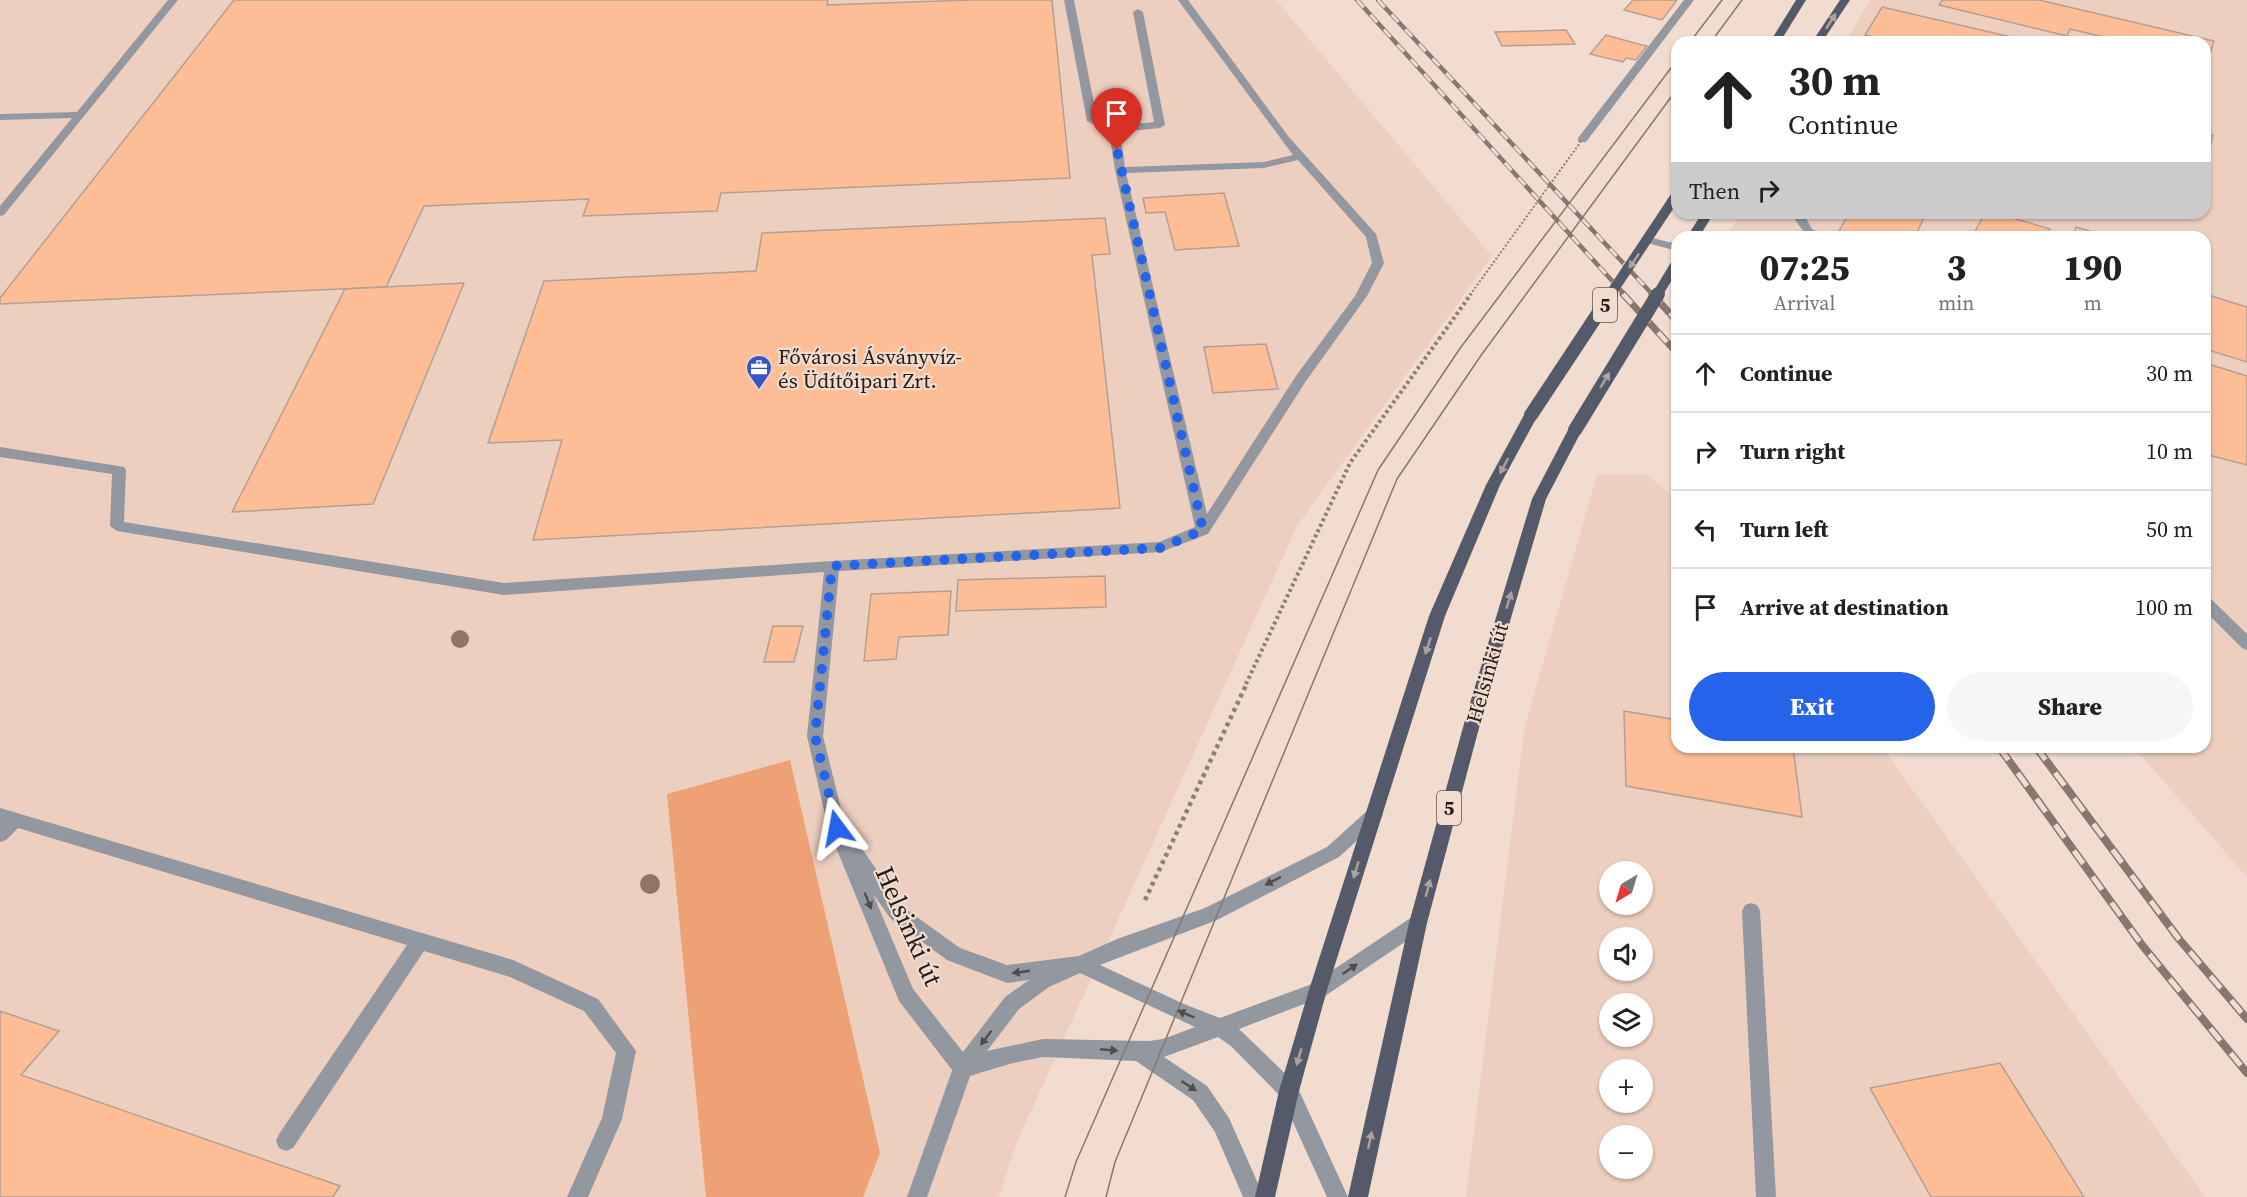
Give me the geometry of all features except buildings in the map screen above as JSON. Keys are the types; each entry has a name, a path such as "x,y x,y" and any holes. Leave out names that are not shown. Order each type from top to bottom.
{"main road":[{"path":"1778,36 1802,0"},
{"path":"1821,36 1845,0"},
{"name":"5","path":"1265,1197 1289,1091 1318,990 1437,616 1493,485 1531,415 1671,204"},
{"name":"Helsinki út","path":"1358,1197 1418,923 1475,713 1539,499 1575,430 1671,272"}],"street":[{"path":"0,213 173,0"},
{"path":"1069,0 1092,121 1114,129 1160,125 1138,12"},
{"path":"0,452 119,470 117,526 504,589 832,566 1161,548 1203,530 1226,499 1302,379 1361,296 1378,262 1372,236 1284,138 1183,0"},
{"path":"1582,140 1689,0"},
{"path":"0,117 81,115"},
{"path":"1114,129 1120,170 1203,530"},
{"path":"1120,170 1264,165 1301,156"},
{"path":"1648,240 1671,246"},
{"name":"Helsinki út","path":"832,566 815,736 837,828 906,995 963,1068"},
{"path":"2211,608 2247,644"},
{"name":"Helsinki út","path":"917,1197 963,1068 1012,1003 1042,981 1124,945 1211,914 1333,852 1374,815"},
{"path":"0,835 8,817 513,969 591,1005 626,1051 612,1119 576,1197"},
{"name":"Helsinki út","path":"837,828 897,913 954,954 1007,974 1079,964"},
{"path":"1751,912 1766,1197"},
{"path":"963,1068 1040,1048 1076,1047 1141,1053 1220,1027 1318,990 1418,923"},
{"path":"286,1141 421,940"},
{"path":"1079,964 1178,1011 1220,1027 1238,1039 1289,1091 1338,1197"},
{"path":"1141,1053 1200,1093 1222,1125 1254,1197"}],"path":[{"path":"1124,945 1350,463 1582,140"}],"shaded area":[{"path":"0,0 1276,0 1492,256 1297,526 1016,1144 999,1197 0,1197"},
{"path":"1871,0 2247,0 2247,877 2139,753 2211,753 2211,231 1730,231 1737,219 2211,219 2211,36 1849,36"},
{"path":"1597,475 1646,475 1671,494 1671,753 1886,753 2205,1197 1466,1197 1525,726"},
{"path":"790,760 880,1153 863,1197 706,1197 667,794"}],"tram line":[{"path":"1695,36 1722,0"},
{"path":"1715,36 1742,0"},
{"path":"1065,1197 1076,1162 1378,470 1461,347 1671,68"},
{"path":"1106,1197 1115,1162 1397,479 1482,354 1671,97"}],"railway":[{"path":"1357,0 1625,295"},
{"path":"1378,0 1653,295"},
{"path":"1623,294 1671,346"},
{"path":"1652,294 1671,315"},
{"path":"2003,753 2142,945 2247,1073"},
{"path":"2040,753 2179,939 2247,1019"}],"place":[{"name":"Fővárosi Ásványvíz- és Üdítőipari Zrt.","path":"759,391"}],"route":[{"path":"837,828 815,736 832,566 1161,548 1203,530 1117,150"}]}
